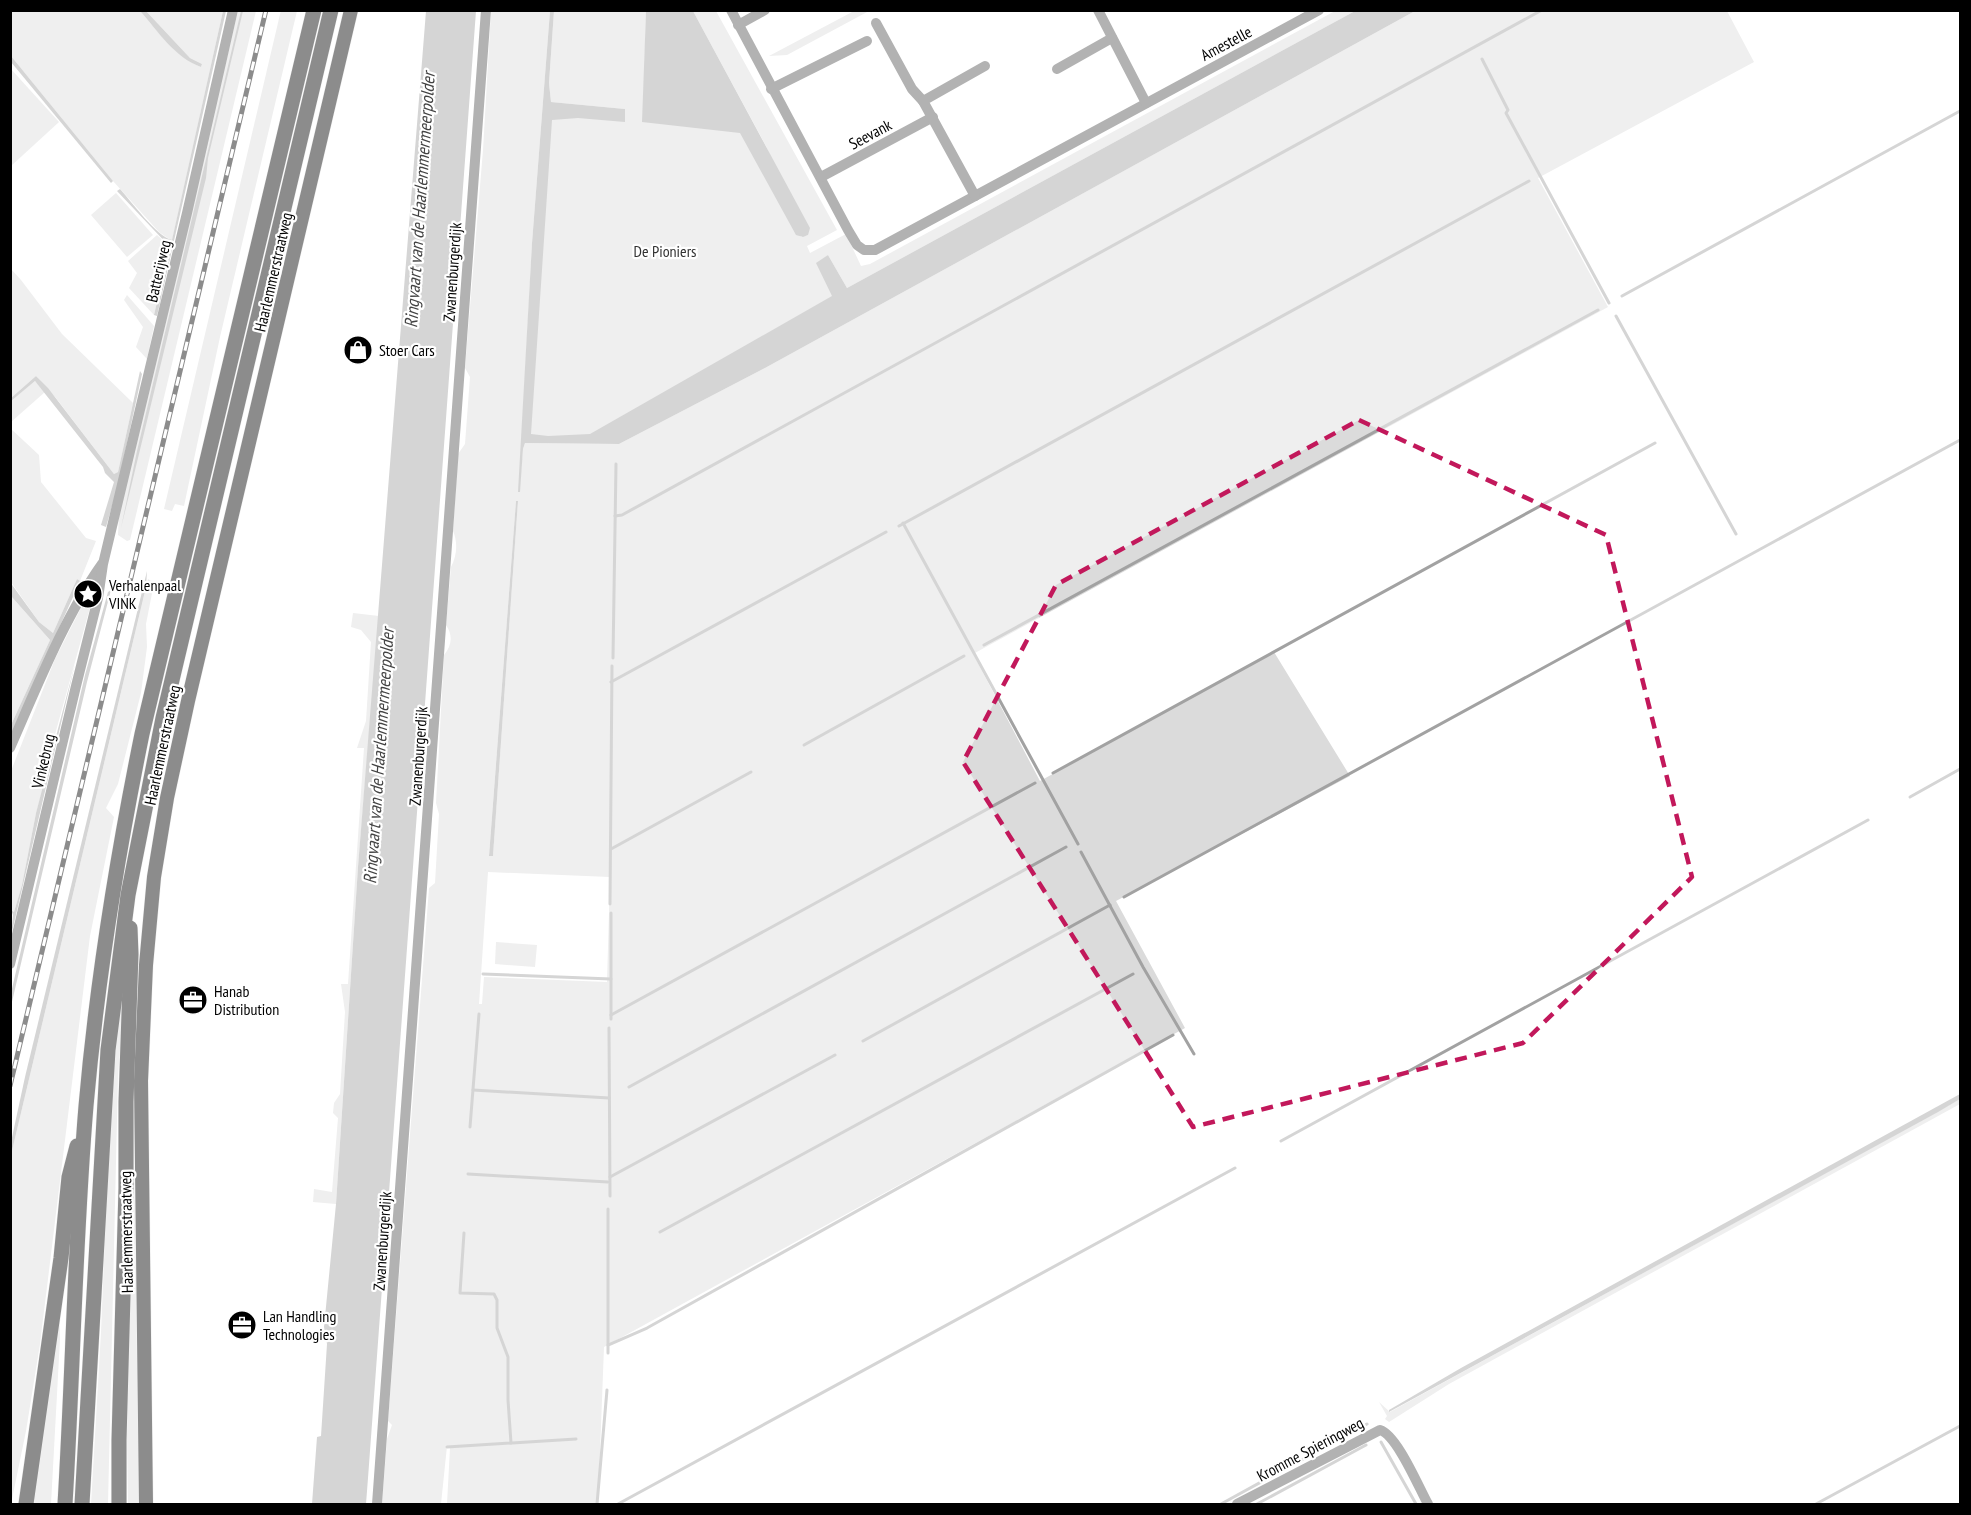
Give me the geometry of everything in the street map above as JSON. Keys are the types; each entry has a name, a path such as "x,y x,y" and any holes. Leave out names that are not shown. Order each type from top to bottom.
{"highway":[{"path":"64,1504 86,1108 94,1023 120,839 142,734 314,10"},
{"path":"82,1504 103,1117 109,1039 128,895 160,729 331,10"},
{"path":"119,1504 131,954 128,895"},
{"path":"26,1504 61,1258 69,1177 86,1108"}],"main road":[{"name":"Haarlemmerstraatweg","path":"146,1504 141,1082 146,965 154,877 167,798 188,701 351,10"}],"street":[{"name":"Batterijweg","path":"110,538 233,10"},
{"name":"Zwanenburgerdijk","path":"377,1504 486,10"},
{"path":"731,10 771,89 821,177"},
{"path":"738,25 765,10"},
{"path":"1098,10 1146,102"},
{"name":"Amestelle","path":"821,177 857,245 864,250 875,250 1319,10"},
{"path":"876,23 912,89 933,117 975,196"},
{"path":"1057,69 1112,38"},
{"path":"771,89 867,41"},
{"path":"923,101 985,66"},
{"name":"Seevank","path":"821,177 933,117"},
{"name":"Vinkebrug","path":"10,964 71,704 97,606 103,564 110,538"},
{"name":"Vinkebrug","path":"10,748 85,590 103,564"},
{"name":"Kromme Spieringweg","path":"1238,1504 1380,1430 1387,1433 1401,1453 1428,1504"}],"highlighted area":[{"path":"1359,420 1606,535 1692,877 1523,1043 1193,1127 963,762 1056,585"}],"green space":[{"path":"281,10 297,11 220,337 184,506 175,504 172,511 164,509"},
{"path":"10,11 140,11 175,50 201,67 202,64 190,58 146,11 223,11 172,241 159,232 113,181 11,56"},
{"path":"238,11 256,11 130,540 127,541 118,535 119,513"},
{"path":"491,11 550,11 532,243 519,492 525,443 619,444 765,368 1415,11 1727,11 1754,62 1538,178 1608,307 973,654 1040,781 1274,652 1350,776 1116,901 1185,1028 604,1347 598,1504 447,1504 450,1448 447,1446 441,1504 382,1504 387,1439 392,1425 388,1421 429,888 435,883 439,814 436,803 444,655 451,640 446,625 451,567 456,549 453,531 458,454 465,444 470,377 465,368 483,150","holes":["516,501 518,501 493,856 489,855","488,872 610,877 607,982 484,977 482,1004 479,1004"]},
{"name":"De Pioniers","path":"554,11 646,11 643,119 741,126 801,237 808,235 766,146 693,11 716,11 837,230 807,246 810,253 846,234 861,266 870,264 1335,11 1355,11 847,288 828,255 824,259 834,297 591,439 527,438 549,114 625,118 625,109 551,102 549,83"},
{"path":"854,11 869,11 787,55 769,56"},
{"path":"10,68 59,122 11,166 10,166"},
{"path":"116,193 153,235 127,257 91,215"},
{"path":"157,235 170,247 154,315 129,288 137,273 128,261"},
{"path":"10,268 62,334 133,403 118,472 114,474 56,398 36,376 11,398"},
{"path":"127,295 154,326 147,359 136,347 143,327 124,300"},
{"path":"35,381 45,392 11,422 10,401"},
{"path":"10,428 39,455 41,482 86,538 96,541 80,581 77,579 53,633 39,622 11,582"},
{"path":"148,579 154,583 146,624 147,647 141,693 118,784 106,808 114,817 90,936 40,1344 11,1504 11,1155"},
{"path":"11,596 50,640 11,725"},
{"path":"87,596 91,597 91,604 51,749 52,756 36,813 22,885 14,912 11,910 11,771 55,659"},
{"path":"353,613 379,616 358,867 336,1204 313,1202 314,1189 332,1192 338,1118 333,1113 334,1103 340,1094 345,1012 341,984 348,984 364,748 357,748 366,721 371,642 361,630 351,627"},
{"path":"496,942 537,945 535,967 495,964"},
{"path":"120,1004 123,1006 118,1077 108,1504 91,1504 111,1093"},
{"path":"1960,1099 1960,1104 1449,1384 1389,1422 1385,1419 1387,1416 1379,1402 1390,1412"},
{"path":"134,1154 139,1504 128,1504 127,1435"},
{"path":"59,1291 60,1339 51,1504 34,1504 43,1401"}],"water":[{"path":"140,11 146,11 190,58 202,64 201,67 175,51"},
{"path":"223,11 226,11 157,316 154,315 170,247 117,191 120,189 152,226 172,240"},
{"path":"241,11 243,11 208,158 206,178 121,528 137,451"},
{"name":"Ringvaart van de Haarlemmermeerpolder","path":"426,11 476,11 368,1478 366,1504 312,1504 317,1437 321,1436 327,1344 324,1327 336,1204 358,867"},
{"path":"550,11 554,11 549,83 551,102 625,109 625,122 578,118 552,120 531,434 548,436 590,434 832,296 816,263 828,255 847,288 1355,11 1415,11 765,368 619,444 525,443 520,492 518,492 532,243"},
{"path":"646,11 693,11 810,228 808,235 803,237 796,235 740,133 642,122"},
{"path":"11,56 113,181 111,183 11,62"},
{"path":"140,371 142,374 117,489 106,527 101,525 114,482 105,473 103,467 35,381 11,401 11,398 36,376 48,388 114,474 118,472"},
{"path":"516,501 518,501 493,856 489,856"},
{"path":"147,571 146,587 11,1155 11,1142 25,1077"},
{"path":"77,579 80,581 78,586 11,734 11,725 50,640 11,596 10,582 39,622 53,633"},
{"path":"111,590 87,682 11,1006 11,993 85,675 108,592"},
{"path":"75,664 11,936 13,915 11,910 14,912 22,885 36,813"},
{"path":"1960,1094 1960,1099 1938,1112 1389,1412 1461,1368"}],"waterway":[{"path":"615,516 622,515 1542,10"},
{"path":"1482,59 1508,110 1506,113 1609,303"},
{"path":"1622,296 1960,111"},
{"path":"899,526 1529,181"},
{"path":"984,645 1598,310"},
{"path":"1616,316 1736,534"},
{"path":"1124,897 1960,440"},
{"path":"1053,773 1655,443"},
{"path":"613,658 616,464"},
{"path":"903,523 1078,844"},
{"path":"611,682 886,532"},
{"path":"804,745 964,656"},
{"path":"610,904 612,666"},
{"path":"1910,797 1960,769"},
{"path":"611,849 751,772"},
{"path":"611,1015 1035,783"},
{"path":"1281,1141 1868,820"},
{"path":"629,1087 1066,847"},
{"path":"1081,852 1143,967 1194,1054"},
{"path":"863,1041 1110,905"},
{"path":"611,913 611,1019"},
{"path":"483,974 611,979"},
{"path":"660,1232 1133,974"},
{"path":"470,1127 479,1014"},
{"path":"609,1028 610,1196"},
{"path":"608,1353 608,1345 647,1328 1173,1035"},
{"path":"610,1177 835,1055"},
{"path":"473,1090 609,1098"},
{"path":"618,1504 1235,1168"},
{"path":"468,1174 608,1182"},
{"path":"608,1209 608,1345"},
{"path":"464,1233 460,1293 494,1294 497,1300 497,1328 508,1357 511,1443"},
{"path":"597,1504 607,1390"},
{"path":"1221,1504 1367,1424"},
{"path":"1816,1504 1960,1426"},
{"path":"447,1447 576,1439"},
{"path":"1381,1442 1416,1504"},
{"path":"1257,1504 1366,1445"}],"railway":[{"path":"10,1086 266,10"}],"place":[{"name":"Stoer Cars","path":"358,350"},
{"name":"Verhalenpaal VINK","path":"88,594"},
{"name":"Hanab Distribution","path":"193,1000"},
{"name":"Lan Handling Technologies","path":"242,1325"}]}
